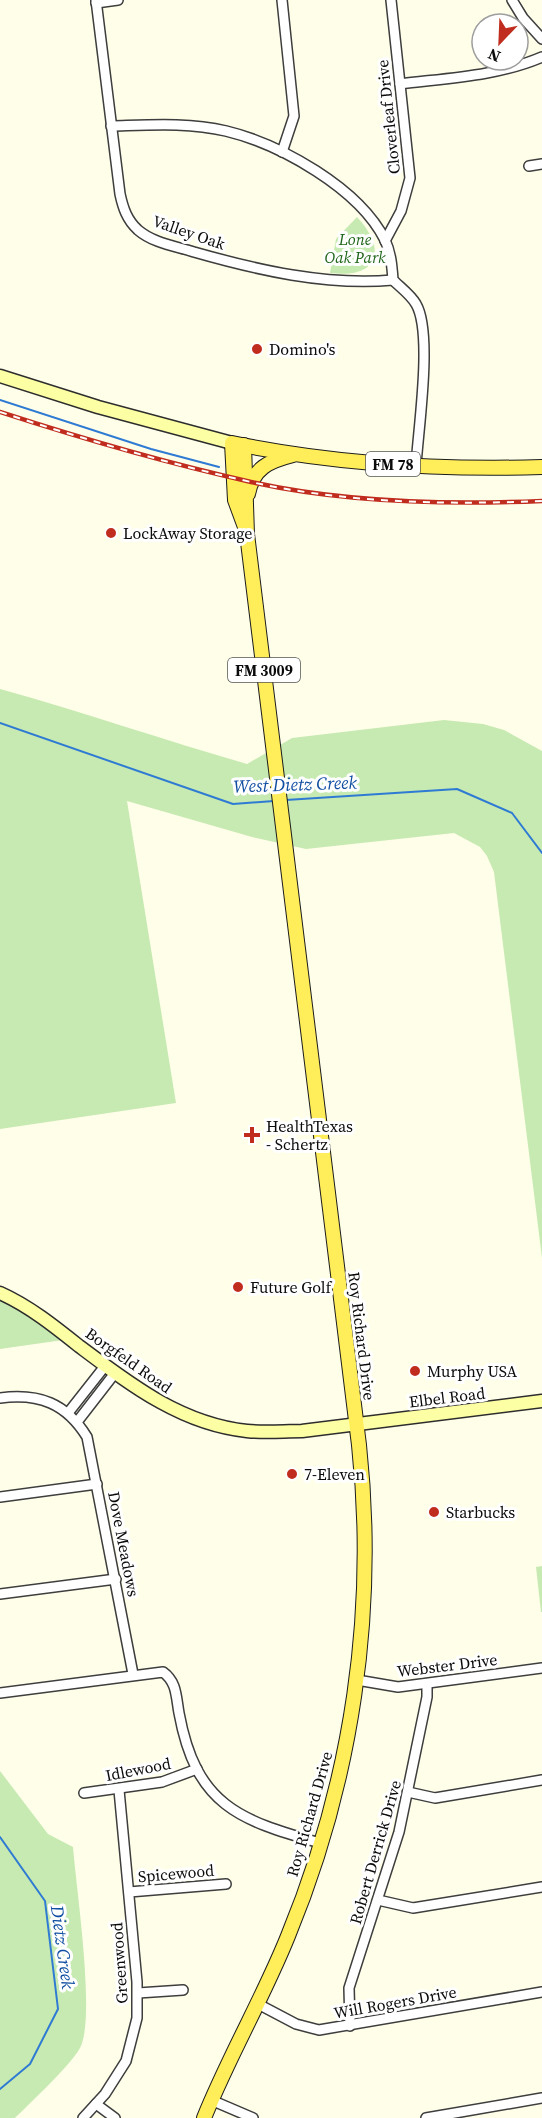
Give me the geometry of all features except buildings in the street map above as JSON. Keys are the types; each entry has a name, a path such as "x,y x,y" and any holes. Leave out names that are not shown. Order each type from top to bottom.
{"main road":[{"name":"FM 78","path":"238,444 298,454 416,466 542,466"},
{"name":"Roy Richard Drive","path":"204,2118 258,2004 301,1903 341,1767 357,1680 363,1607 365,1526 356,1425 247,534 247,496 238,444"},
{"name":"Roy Richard Drive","path":"238,444 235,500 247,534"},
{"path":"247,496 250,482 263,466 298,454"}],"street":[{"path":"96,1 118,0"},
{"path":"282,0 294,116 282,152"},
{"name":"Cloverleaf Drive","path":"385,241 404,205 410,178 391,0"},
{"path":"513,0 523,18 542,39"},
{"name":"Valley Oak","path":"96,1 124,210 138,230 146,235 224,260 293,274 357,281 393,280"},
{"path":"400,84 486,74 526,64 542,57"},
{"path":"111,126 191,125 254,139 282,152 329,180 346,194 378,229 392,261 393,280 415,303 423,331 416,466"},
{"path":"528,166 542,164"},
{"name":"FM 78","path":"0,376 98,407 238,444"},
{"name":"Borgfeld Road","path":"0,1293 32,1310 153,1400 203,1422 231,1429 280,1432 356,1425"},
{"path":"0,1398 28,1396 41,1398 53,1402 72,1417 110,1369"},
{"name":"Elbel Road","path":"356,1425 542,1401"},
{"name":"Dove Meadows","path":"72,1417 89,1443 133,1674"},
{"path":"0,1497 98,1484"},
{"path":"0,1594 116,1579"},
{"name":"Webster Drive","path":"357,1680 398,1687 542,1668"},
{"path":"0,1693 133,1674 163,1672 173,1682 184,1740 197,1770 213,1793 237,1814 273,1830 320,1843"},
{"name":"Robert Derrick Drive","path":"350,2026 349,1988 378,1900 408,1792 427,1684"},
{"name":"Idlewood","path":"84,1793 119,1790 162,1782 197,1770"},
{"path":"408,1792 435,1798 542,1780"},
{"name":"Greenwood","path":"83,2118 96,2104 126,2061 137,2018 138,1993 119,1790"},
{"name":"Spicewood","path":"129,1892 226,1884"},
{"path":"378,1900 413,1908 542,1887"},
{"path":"138,1993 183,1990"},
{"name":"Will Rogers Drive","path":"258,2004 304,2027 319,2030 542,1992"},
{"path":"426,2118 542,2098"},
{"path":"211,2100 253,2118"},
{"path":"96,2104 115,2118"}],"green space":[{"name":"Lone Oak Park","path":"357,217 373,241 375,251 373,260 368,267 359,271 346,274 330,273 336,239"},
{"path":"0,689 247,764 292,738 444,720 483,724 504,730 542,751 542,1258 494,872 480,847 454,833 306,849 252,837 127,801 176,1103 0,1129"},
{"path":"0,1293 70,1339 0,1349"},
{"path":"542,1566 542,1612 541,1612 536,1567"},
{"path":"0,1771 48,1834 73,1847 86,1982 84,2032 80,2048 59,2074 15,2118 0,2118"}],"waterway":[{"path":"0,400 151,449 219,467"},
{"name":"West Dietz Creek","path":"0,723 233,804 274,801"},
{"name":"West Dietz Creek","path":"286,800 457,789 512,813 542,853"},
{"name":"Dietz Creek","path":"0,1837 45,1901 58,2009 30,2064 0,2089"}],"railway":[{"path":"0,412 156,459 287,489 396,501 469,503 542,501"}],"place":[{"name":"Domino's","path":"257,349"},
{"name":"LockAway Storage","path":"111,533"},
{"name":"HealthTexas - Schertz","path":"252,1135"},
{"name":"Future Golf","path":"238,1287"},
{"name":"Murphy USA","path":"415,1371"},
{"name":"7-Eleven","path":"292,1474"},
{"name":"Starbucks","path":"434,1512"}]}
